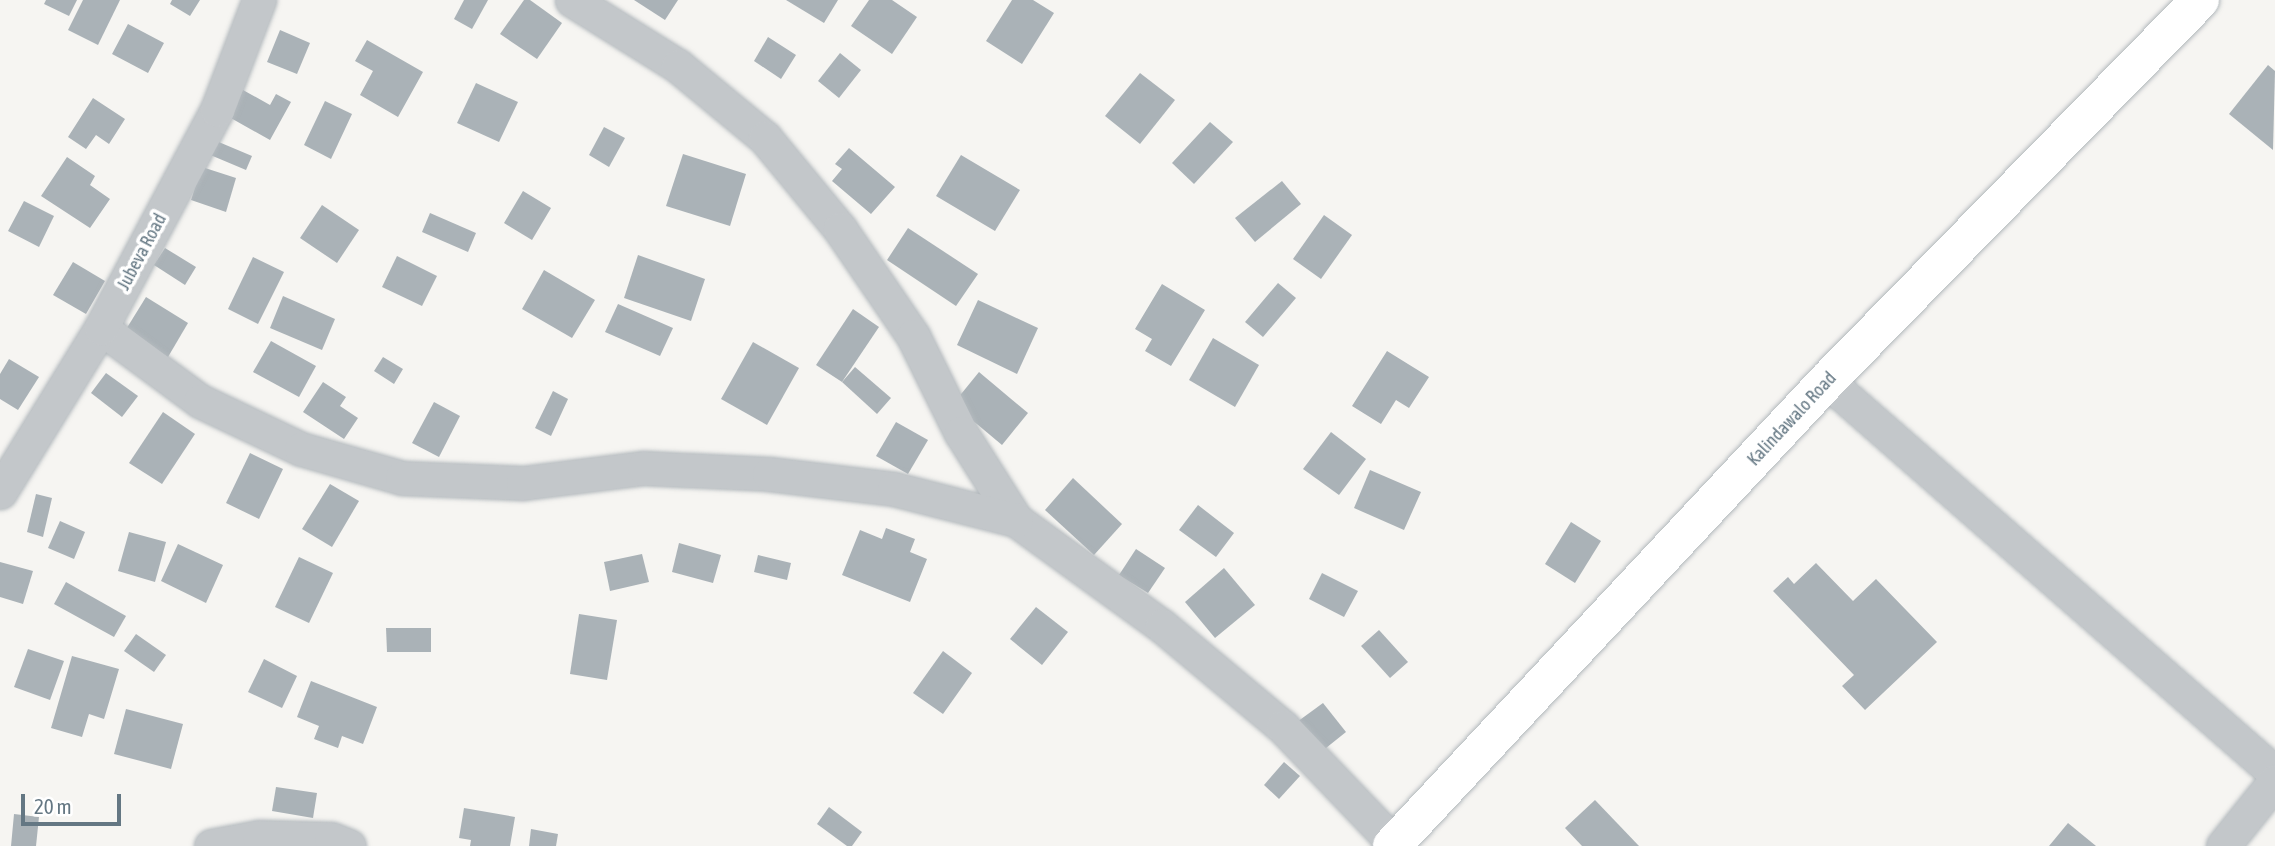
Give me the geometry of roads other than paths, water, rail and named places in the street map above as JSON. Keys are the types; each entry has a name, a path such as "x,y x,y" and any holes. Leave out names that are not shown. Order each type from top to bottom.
{"street":[{"name":"Jubeva Road","path":"0,492 101,328 217,110 259,0"},
{"path":"572,0 678,65 765,138 840,229 913,336 961,433 1016,520 1162,626 1283,727 1393,844"},
{"name":"Kalindawalo Road","path":"1393,844 1827,381 2200,0"},
{"path":"101,328 200,401 301,449 402,478 523,483 644,468 769,474 894,489 1016,520"},
{"path":"1827,381 2275,773"},
{"path":"2223,846 2275,781"},
{"path":"211,846 259,837 331,839 349,846"}]}
